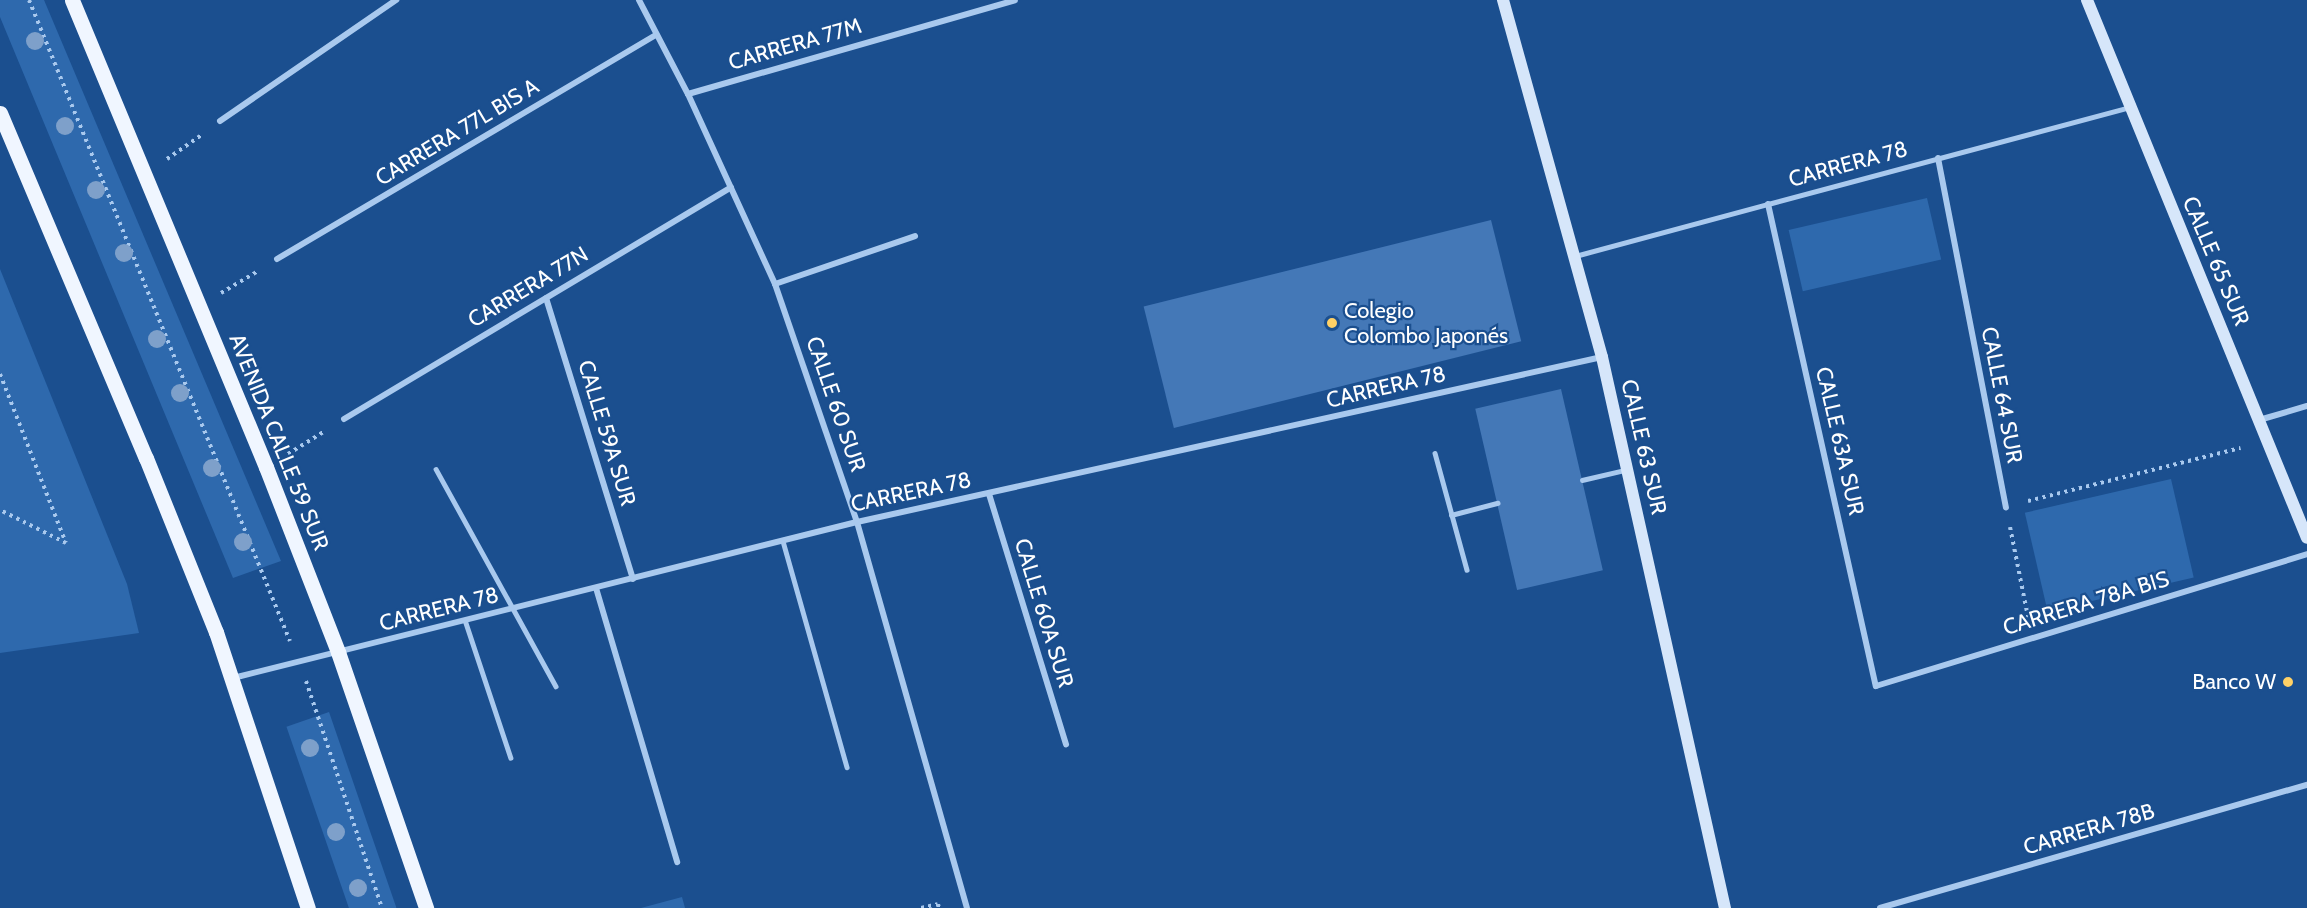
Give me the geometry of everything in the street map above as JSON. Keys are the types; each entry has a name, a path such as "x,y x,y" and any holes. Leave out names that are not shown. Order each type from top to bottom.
{"main road":[{"name":"AVENIDA CALLE 59 SUR","path":"72,0 266,467 338,652 426,908"},
{"name":"CALLE 63 SUR","path":"1503,0 1602,357 1725,908"},
{"name":"CALLE 65 SUR","path":"2087,0 2307,538"},
{"path":"0,113 183,547 232,678 308,908"}],"street":[{"path":"220,121 396,0"},
{"name":"CALLE 60 SUR","path":"639,0 688,94 775,284 857,522 967,908"},
{"name":"CARRERA 77M","path":"688,94 1015,0"},
{"name":"CARRERA 77L BIS A","path":"277,259 656,35"},
{"name":"CALLE 64 SUR","path":"1938,158 2006,507"},
{"name":"CARRERA 77N","path":"344,419 730,187"},
{"name":"CARRERA 78","path":"1575,256 1768,204"},
{"name":"CALLE 63A SUR","path":"1768,204 1876,686"},
{"path":"775,284 915,236"},
{"name":"CALLE 59A SUR","path":"546,298 633,579"},
{"name":"CARRERA 78","path":"232,678 857,522 1602,357"},
{"path":"2259,420 2307,406"},
{"name":"CALLE 60A SUR","path":"989,494 1066,744"},
{"name":"CARRERA 78A BIS","path":"1876,686 2307,554"},
{"path":"596,588 677,862"},
{"name":"CARRERA 78B","path":"1881,908 2307,785"}],"lane":[{"name":"CARRERA 78","path":"1768,204 2130,107"},
{"path":"1435,453 1467,570"},
{"path":"436,469 556,686"},
{"path":"1582,480 1628,470"},
{"path":"1451,515 1497,503"},
{"path":"783,541 847,767"},
{"path":"465,620 511,758"}],"path":[{"path":"29,0 299,662 382,908"},
{"path":"145,176 220,121"},
{"path":"200,307 277,259"},
{"path":"0,374 66,543 0,510"},
{"path":"266,467 344,419"},
{"path":"2032,638 2006,507 2240,448"},
{"path":"921,908 938,904 939,908"}],"shaded area":[{"path":"0,0 44,0 281,561 233,578 0,17"},
{"path":"1927,198 1941,259 1803,291 1789,230"},
{"path":"0,269 127,584 139,633 0,653"},
{"path":"2171,479 2194,577 2048,611 2025,513"},
{"path":"329,712 396,908 349,908 286,727"},
{"path":"682,897 685,908 641,908"}],"building":[{"name":"Colegio Colombo Japonés","path":"1491,220 1521,341 1174,428 1144,307"},
{"path":"1561,389 1603,570 1517,590 1475,409"}],"place":[{"name":"Colegio Colombo Japonés","path":"1332,323"},
{"name":"Banco W","path":"2288,682"}]}
